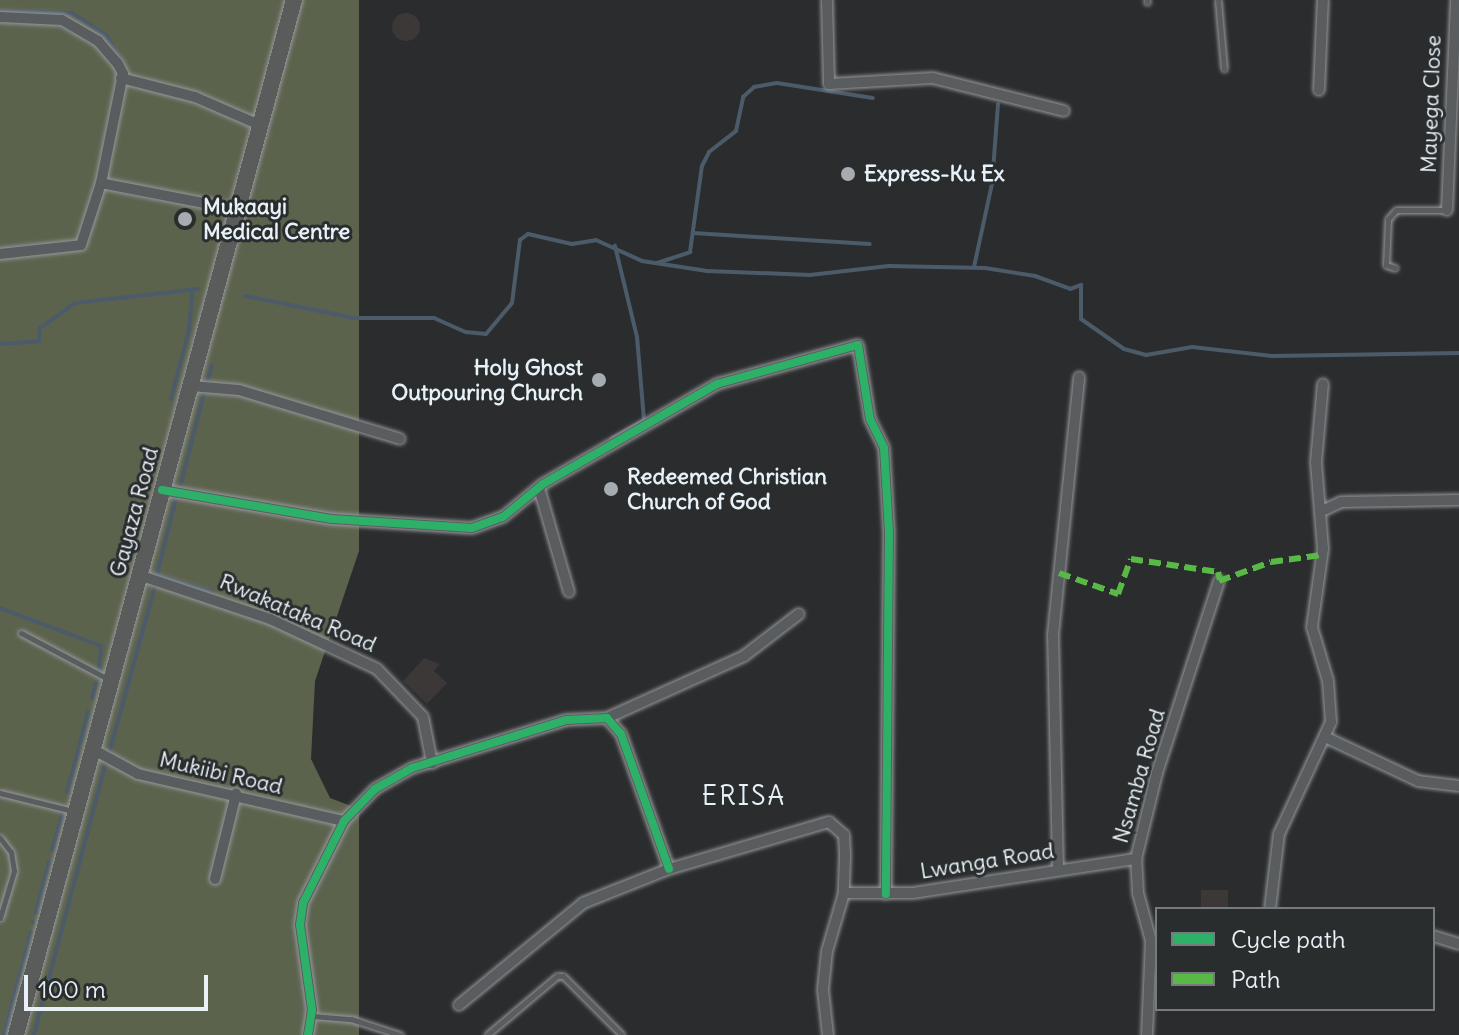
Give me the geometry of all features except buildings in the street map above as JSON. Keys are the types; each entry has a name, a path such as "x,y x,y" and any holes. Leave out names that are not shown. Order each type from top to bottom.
{"main road":[{"name":"Gayaza Road","path":"16,1035 294,0"}],"street":[{"path":"827,0 829,84 933,78 1064,111"},
{"path":"1319,90 1323,0"},
{"name":"Mayega Close","path":"1447,210 1456,0"},
{"path":"0,17 72,24 98,41 118,64 121,78 101,183 81,245 0,254"},
{"path":"121,78 195,97 262,126"},
{"path":"101,183 240,210"},
{"path":"162,490 318,518 444,530 472,528 503,517 539,488 717,384 858,345 870,419 884,448 889,531 886,894"},
{"path":"1058,870 1053,635 1079,377"},
{"path":"1270,907 1279,834 1325,737 1331,698 1312,611 1324,510 1316,462 1323,384"},
{"path":"191,386 253,393 400,439"},
{"path":"539,488 569,592"},
{"path":"1324,510 1341,502 1459,500"},
{"name":"Rwakataka Road","path":"139,575 270,619 377,669 423,717 432,763"},
{"name":"Nsamba Road","path":"1147,1035 1154,941 1138,893 1136,859 1157,773 1219,581"},
{"path":"308,1035 312,1016 300,925 303,903 344,821 375,789 432,763 566,720 607,718 744,656 799,614"},
{"path":"607,718 621,734 652,831 669,869"},
{"path":"1325,737 1418,781 1459,786"},
{"name":"Mukiibi Road","path":"94,750 138,774 344,821"},
{"path":"215,879 236,794"},
{"path":"459,1005 564,914 669,869 829,822 844,835 844,893 827,951 823,990 828,1035"},
{"name":"Lwanga Road","path":"844,893 886,894 1136,859"},
{"path":"1435,937 1459,944"}],"lane":[{"path":"1218,0 1224,69"},
{"path":"1395,268 1386,265 1388,219 1396,210 1447,210"},
{"path":"21,633 112,681"},
{"path":"0,793 78,812"},
{"path":"0,838 11,852 14,871 0,918"},
{"path":"487,1035 557,976 563,976 622,1035"},
{"path":"312,1016 351,1019 400,1035"}],"shaded area":[{"path":"406,13 416,17 420,27 416,37 406,41 396,37 392,27 396,17"},
{"path":"424,658 440,664 434,671 447,683 427,704 403,681"},
{"path":"1201,890 1228,890 1228,907 1201,907"}],"green space":[{"path":"0,0 359,0 359,551 315,681 311,759 330,798 359,809 359,1035 0,1035"}],"waterway":[{"path":"0,11 72,13 107,36 123,64"},
{"path":"54,23 72,31"},
{"path":"657,263 690,252 702,166 709,152 736,131 743,97 754,87 777,83 873,98"},
{"path":"974,267 992,184 998,104"},
{"path":"124,192 174,202"},
{"path":"693,233 870,244"},
{"path":"245,296 354,318 434,318 466,332 486,334 512,303 520,240 528,234 572,244 596,240 642,261 707,271 810,275 888,266 985,268 1035,276 1070,289 1081,285 1081,319 1124,349 1146,355 1192,347 1272,356 1459,353"},
{"path":"11,248 38,245"},
{"path":"612,438 644,420 637,337 615,246"},
{"path":"0,344 39,341 40,328 75,303 198,289"},
{"path":"171,399 189,330 192,292"},
{"path":"207,382 212,366"},
{"path":"181,484 204,393"},
{"path":"176,498 157,575 213,592"},
{"path":"110,750 156,583"},
{"path":"0,608 101,646 99,671"},
{"path":"92,698 96,683"},
{"path":"80,744 88,712"},
{"path":"76,760 79,747"},
{"path":"34,1035 107,759"},
{"path":"67,792 75,763"},
{"path":"52,850 62,814"},
{"path":"36,913 49,862"},
{"path":"4,1035 31,932"}],"marked path":[{"path":"1219,581 1271,562 1322,555"},
{"path":"1059,573 1118,594 1131,559 1218,572 1220,580"}],"cycle path":[{"path":"162,490 332,519 472,528 503,517 543,484 717,384 858,345 870,419 884,448 889,531 886,894"},
{"path":"308,1035 312,1010 300,925 303,903 344,821 375,789 412,768 566,720 607,718 621,734 669,869"}],"place":[{"name":"Express-Ku Ex","path":"848,174"},
{"name":"Mukaayi Medical Centre","path":"185,219"},
{"name":"Holy Ghost Outpouring Church","path":"599,380"},
{"name":"Redeemed Christian Church of God","path":"611,489"}],"district":[{"name":"ERISA","path":"744,796"}]}
